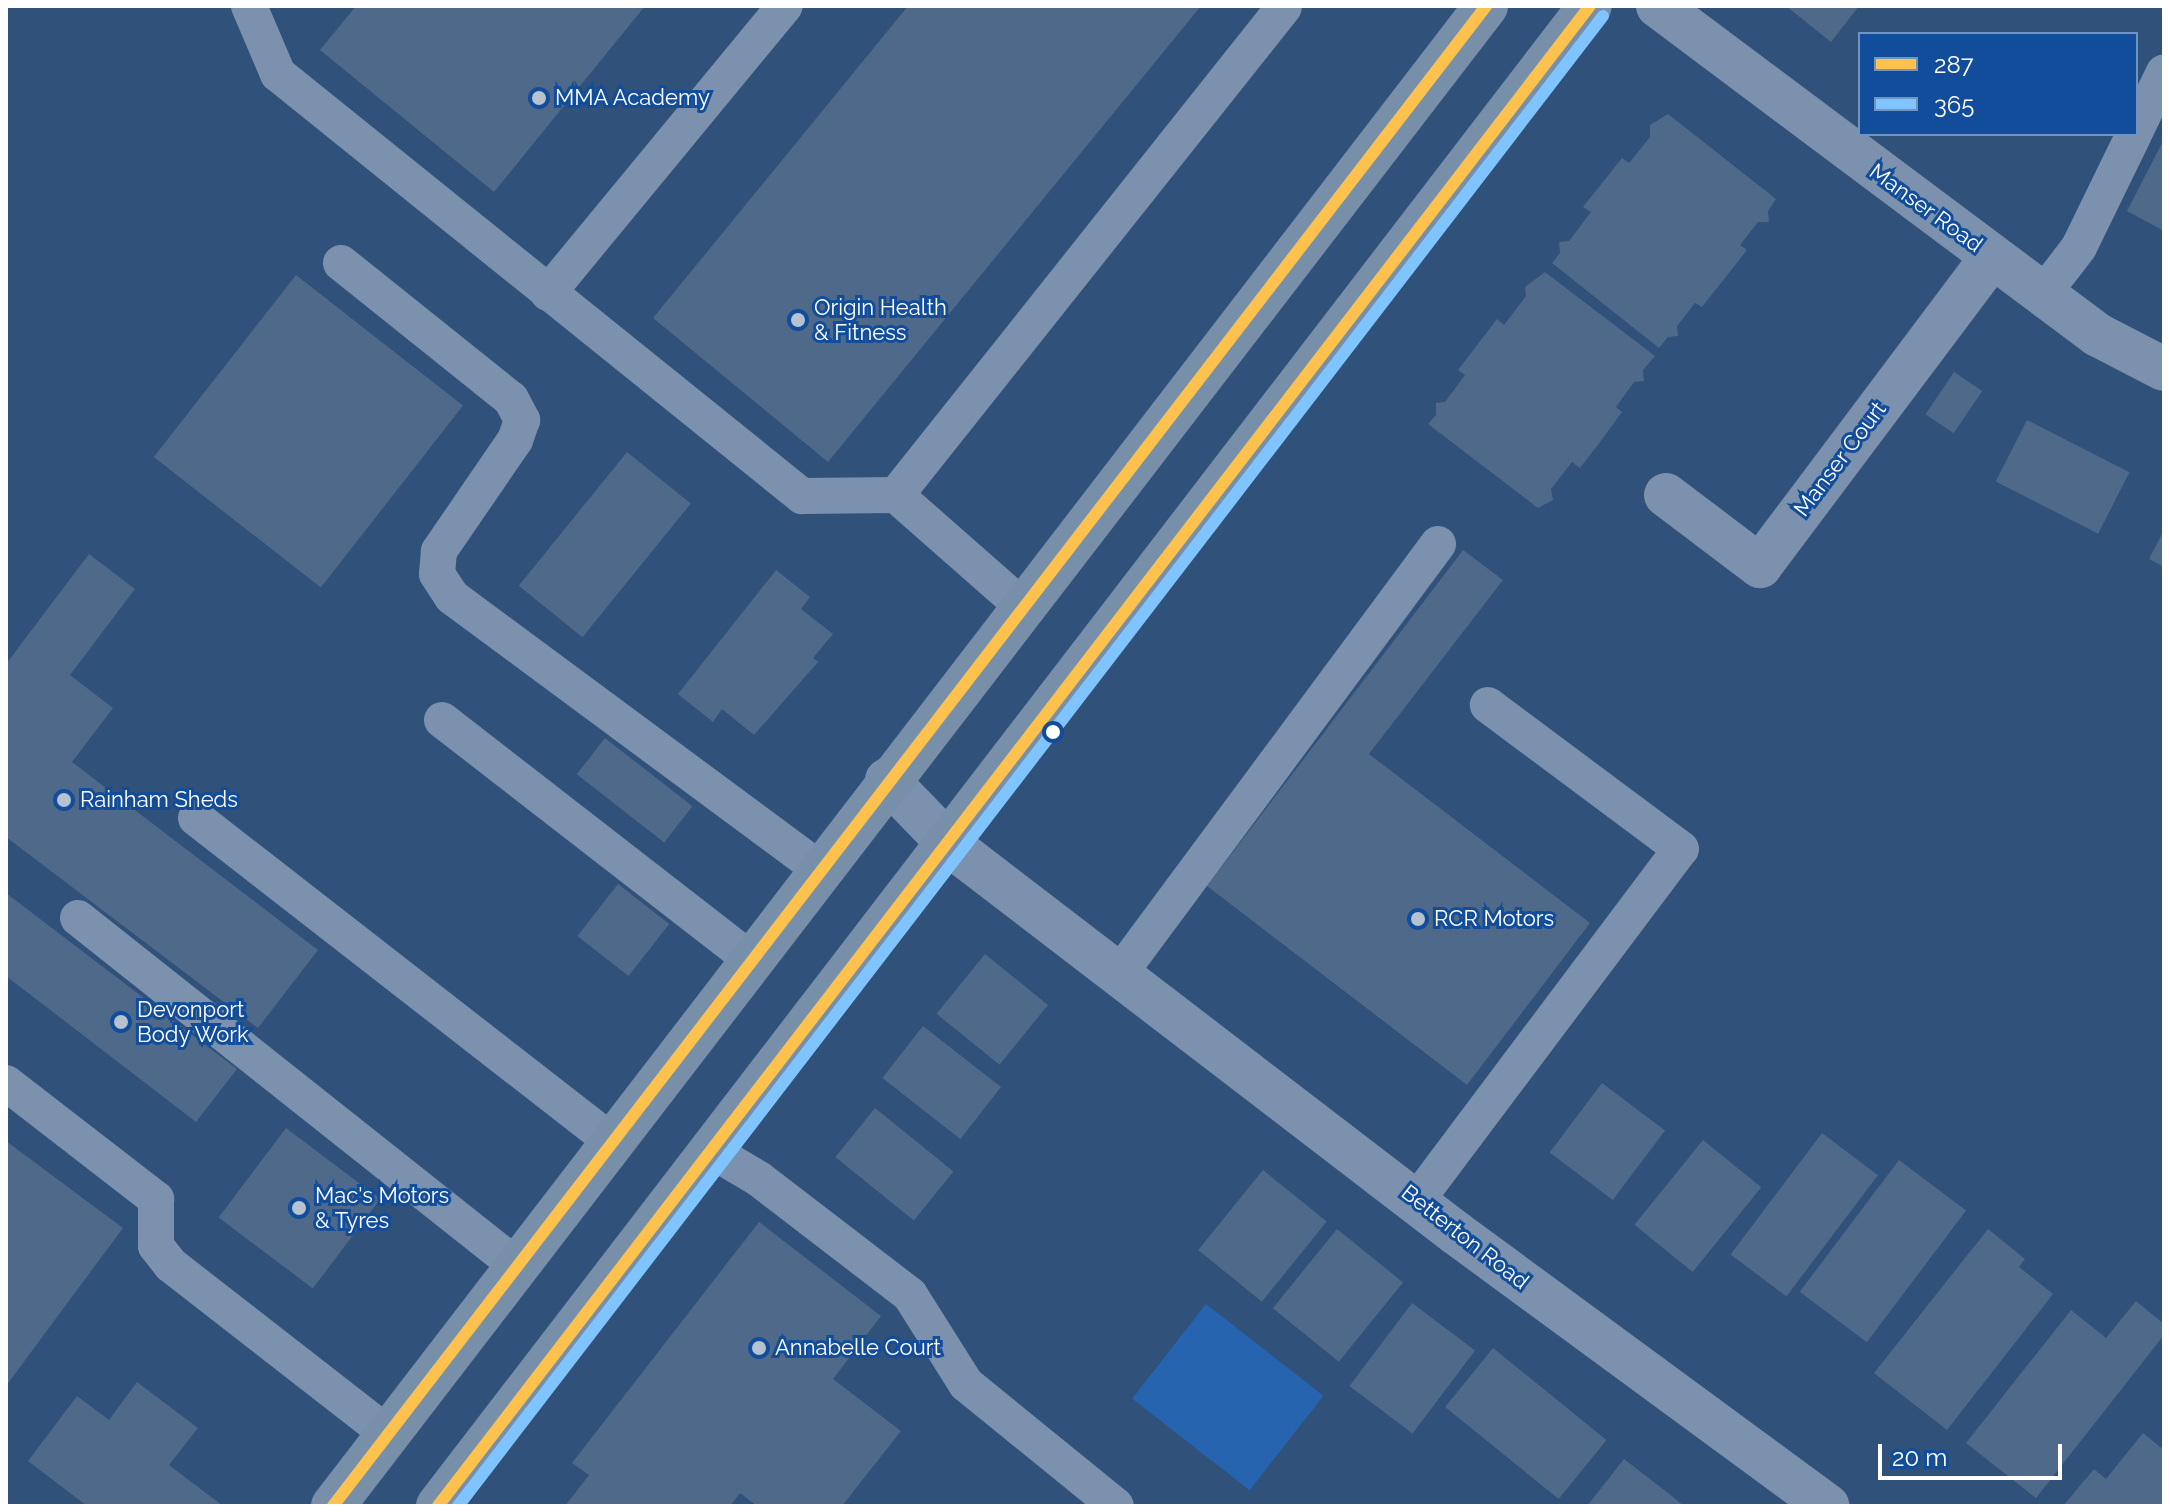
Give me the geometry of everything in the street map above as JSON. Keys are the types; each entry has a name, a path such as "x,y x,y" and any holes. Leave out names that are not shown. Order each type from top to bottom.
{"main road":[{"path":"333,1506 1021,605 1486,6"},
{"path":"438,1506 950,845 1590,6"}],"street":[{"name":"Manser Road","path":"1658,6 2098,335 2164,369"},
{"name":"Manser Court","path":"1666,495 1760,566 1992,257"},
{"name":"Betterton Road","path":"887,780 950,845 1417,1200 1827,1506"}],"lane":[{"path":"249,6 278,74 802,496 896,495 1021,605"},
{"path":"548,293 785,6"},
{"path":"896,495 1284,7"},
{"path":"2138,126 2164,72"},
{"path":"2043,294 2079,247 2133,136"},
{"path":"341,263 511,399 522,420 515,440 439,551 437,574 452,597 820,869"},
{"path":"1120,973 1438,544"},
{"path":"1417,1200 1681,849 1488,705"},
{"path":"442,720 751,960"},
{"path":"196,818 611,1141"},
{"path":"78,918 517,1266"},
{"path":"6,1083 156,1199 156,1246 171,1265 389,1435"},
{"path":"712,1151 759,1179 910,1295 966,1384 1116,1506"}],"shaded area":[{"path":"1206,1304 1323,1396 1250,1490 1132,1399"}],"building":[{"path":"356,6 645,6 494,192 320,50"},
{"path":"908,6 1201,6 828,462 653,318"},
{"path":"1786,6 1859,6 1831,42"},
{"path":"1668,114 1776,199 1768,211 1769,222 1758,222 1740,245 1747,250 1702,307 1695,303 1677,326 1678,336 1668,337 1659,348 1552,263 1560,253 1559,242 1569,241 1591,212 1583,207 1622,158 1629,163 1650,137 1650,125"},
{"path":"2162,143 2164,145 2164,231 2127,211"},
{"path":"1545,272 1655,356 1643,370 1644,381 1634,382 1616,407 1622,412 1580,468 1572,462 1551,489 1553,500 1538,508 1428,424 1436,415 1436,403 1445,402 1465,375 1458,370 1497,319 1504,325 1526,296 1525,287"},
{"path":"296,275 463,406 321,588 154,457"},
{"path":"1954,372 1982,391 1954,433 1925,414"},
{"path":"2027,420 2129,472 2098,534 1996,481"},
{"path":"627,452 691,504 582,637 519,586"},
{"path":"2164,530 2164,567 2149,559"},
{"name":"RCR Motors","path":"1463,550 1503,580 1369,754 1590,923 1467,1085 1207,886"},
{"name":"Rainham Sheds","path":"89,554 135,589 70,675 113,708 72,762 318,950 258,1028 6,837 6,664"},
{"path":"776,570 810,597 801,609 833,634 813,658 818,662 754,735 722,709 713,722 678,694"},
{"path":"605,738 692,806 664,843 577,774"},
{"path":"618,884 669,924 629,976 577,936"},
{"name":"Devonport Body Work","path":"6,893 237,1069 196,1122 6,976"},
{"path":"985,954 1048,1005 999,1065 937,1014"},
{"path":"923,1026 1001,1087 960,1139 882,1078"},
{"path":"1602,1083 1665,1131 1613,1200 1550,1152"},
{"path":"875,1108 953,1172 914,1221 835,1157"},
{"name":"Mac's Motors & Tyres","path":"286,1128 380,1199 313,1288 219,1217"},
{"path":"1822,1133 1878,1175 1786,1297 1731,1254"},
{"path":"1703,1140 1761,1187 1693,1272 1634,1225"},
{"path":"6,1141 123,1228 6,1386"},
{"path":"1899,1160 1966,1211 1867,1342 1800,1292"},
{"path":"1263,1170 1327,1222 1262,1302 1198,1250"},
{"name":"Annabelle Court","path":"759,1222 881,1316 833,1379 901,1431 842,1506 757,1506 740,1493 730,1506 565,1506 589,1475 572,1463"},
{"path":"1337,1229 1403,1282 1339,1362 1273,1308"},
{"path":"1988,1229 2025,1259 2019,1267 2053,1294 1947,1430 1874,1373"},
{"path":"2136,1301 2164,1324 2164,1335 2036,1498 1966,1443 2071,1310 2106,1338"},
{"path":"1412,1303 1475,1351 1413,1434 1349,1386"},
{"path":"1493,1348 1606,1440 1559,1499 1445,1407"},
{"path":"137,1382 198,1428 169,1465 223,1506 87,1506 28,1461 77,1396 109,1420"},
{"path":"2143,1433 2164,1450 2163,1506 2063,1506 2094,1469 2106,1479"},
{"path":"1624,1459 1668,1493 1684,1506 1587,1506"}],"transit line":[{"name":"287","path":"333,1506 1486,6"},
{"name":"287","path":"438,1506 1590,6"},
{"name":"365","path":"458,1506 1603,16"}],"place":[{"name":"MMA Academy","path":"539,98"},
{"name":"Origin Health & Fitness","path":"798,320"},
{"name":"Rainham Sheds","path":"64,800"},
{"name":"RCR Motors","path":"1418,919"},
{"name":"Devonport Body Work","path":"121,1022"},
{"name":"Mac's Motors & Tyres","path":"299,1208"},
{"name":"Annabelle Court","path":"759,1348"}]}
